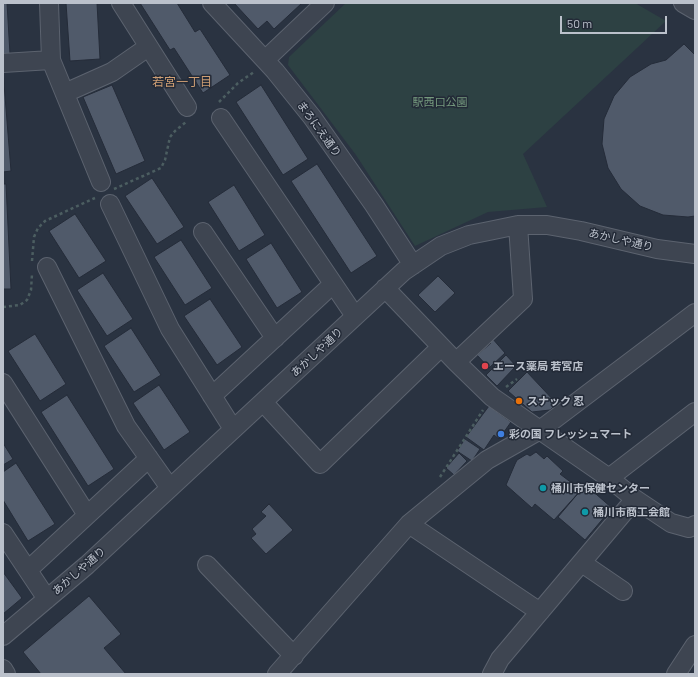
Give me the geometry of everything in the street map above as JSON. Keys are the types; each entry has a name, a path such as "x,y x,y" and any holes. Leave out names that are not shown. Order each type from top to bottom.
{"street":[{"path":"49,3 51,60 104,194 170,329 234,429"},
{"path":"121,3 188,114"},
{"name":"まろにえ通り","path":"212,3 265,60 312,118 374,205 413,265"},
{"path":"265,60 325,3"},
{"path":"683,3 695,10"},
{"path":"65,93 112,72 148,47"},
{"path":"3,63 51,60"},
{"path":"219,112 355,316"},
{"path":"456,362 523,299 518,225"},
{"name":"あかしや通り","path":"3,636 88,565 385,288 413,265 441,246 469,235 518,225 554,226 657,249 695,254"},
{"path":"203,232 275,338"},
{"path":"46,267 126,426 170,488"},
{"path":"212,396 333,284"},
{"path":"385,288 492,397 609,478 634,499 671,523 689,528 695,525"},
{"path":"277,674 409,524 487,460 540,430 695,313"},
{"path":"263,402 320,464 442,347"},
{"path":"3,383 88,515"},
{"path":"609,478 695,412"},
{"path":"28,570 149,458"},
{"path":"492,674 500,659 582,563 634,499"},
{"path":"409,524 540,612"},
{"path":"3,533 47,599"},
{"path":"582,563 624,591"},
{"path":"207,565 294,656"},
{"path":"676,674 695,645"},
{"path":"3,669 6,674"}],"path":[{"path":"219,112 238,83 260,68 265,60"},
{"path":"3,308 20,305 28,300 31,290 32,252 34,238 38,228 45,221 161,168 165,160 170,137 188,114"},
{"path":"436,483 492,397"}],"green space":[{"name":"駅西口公園","path":"346,3 635,3 666,21 523,154 547,207 488,212 415,246 356,155 288,65 289,57"}],"building":[{"path":"3,3 7,3 10,54 3,54"},
{"path":"66,3 97,3 100,59 70,61"},
{"path":"140,3 177,3 195,32 200,29 230,75 203,93 174,48 170,50"},
{"path":"234,3 302,3 274,29 267,21 258,29"},
{"path":"684,44 695,55 695,216 688,217 663,215 640,206 621,189 608,168 602,144 604,119 614,96 630,77 651,64 666,60"},
{"path":"3,71 11,171 3,172"},
{"path":"112,85 145,161 116,174 83,97"},
{"path":"261,85 308,159 283,175 236,102"},
{"path":"317,164 377,256 351,273 291,181"},
{"path":"152,178 184,227 157,244 125,196"},
{"path":"3,184 6,184 11,289 3,289"},
{"path":"234,185 265,235 239,251 208,202"},
{"path":"75,214 106,261 79,278 49,231"},
{"path":"181,240 212,288 185,305 154,257"},
{"path":"271,243 302,292 277,308 246,259"},
{"path":"103,273 133,319 107,336 77,290"},
{"path":"438,276 455,293 435,312 418,295"},
{"path":"210,299 242,347 217,365 184,316"},
{"path":"131,328 161,375 134,392 104,346"},
{"path":"35,334 66,384 40,401 8,351"},
{"path":"492,338 505,353 489,368 477,355 491,343 489,341"},
{"path":"506,355 516,366 497,386 486,375"},
{"path":"527,372 557,404 550,410 532,412 508,391"},
{"path":"159,385 190,432 164,450 133,403"},
{"path":"67,395 114,469 88,486 41,412"},
{"path":"489,406 511,422 499,439 494,435 484,450 466,437"},
{"path":"465,439 480,449 472,461 457,451"},
{"path":"3,443 13,459 3,465"},
{"name":"桶川市保健センター","path":"536,452 544,459 547,456 563,471 560,474 581,490 554,520 535,504 532,508 506,485 517,460 527,454 530,456"},
{"path":"459,453 467,461 454,475 446,468"},
{"path":"16,463 55,524 28,541 3,500 3,472"},
{"name":"桶川市商工会館","path":"586,484 612,508 585,540 558,517"},
{"path":"269,504 293,530 266,554 251,538 256,534 252,529 266,516 261,512"},
{"path":"3,572 22,598 3,614"},
{"path":"89,596 121,634 104,648 126,674 41,674 23,652"}],"place":[{"name":"エース薬局 若宮店","path":"485,366"},
{"name":"スナック 忍","path":"519,401"},
{"name":"彩の国 フレッシュマート","path":"501,434"},
{"name":"桶川市保健センター","path":"543,488"},
{"name":"桶川市商工会館","path":"585,512"}],"district":[{"name":"若宮一丁目","path":"182,82"}]}
